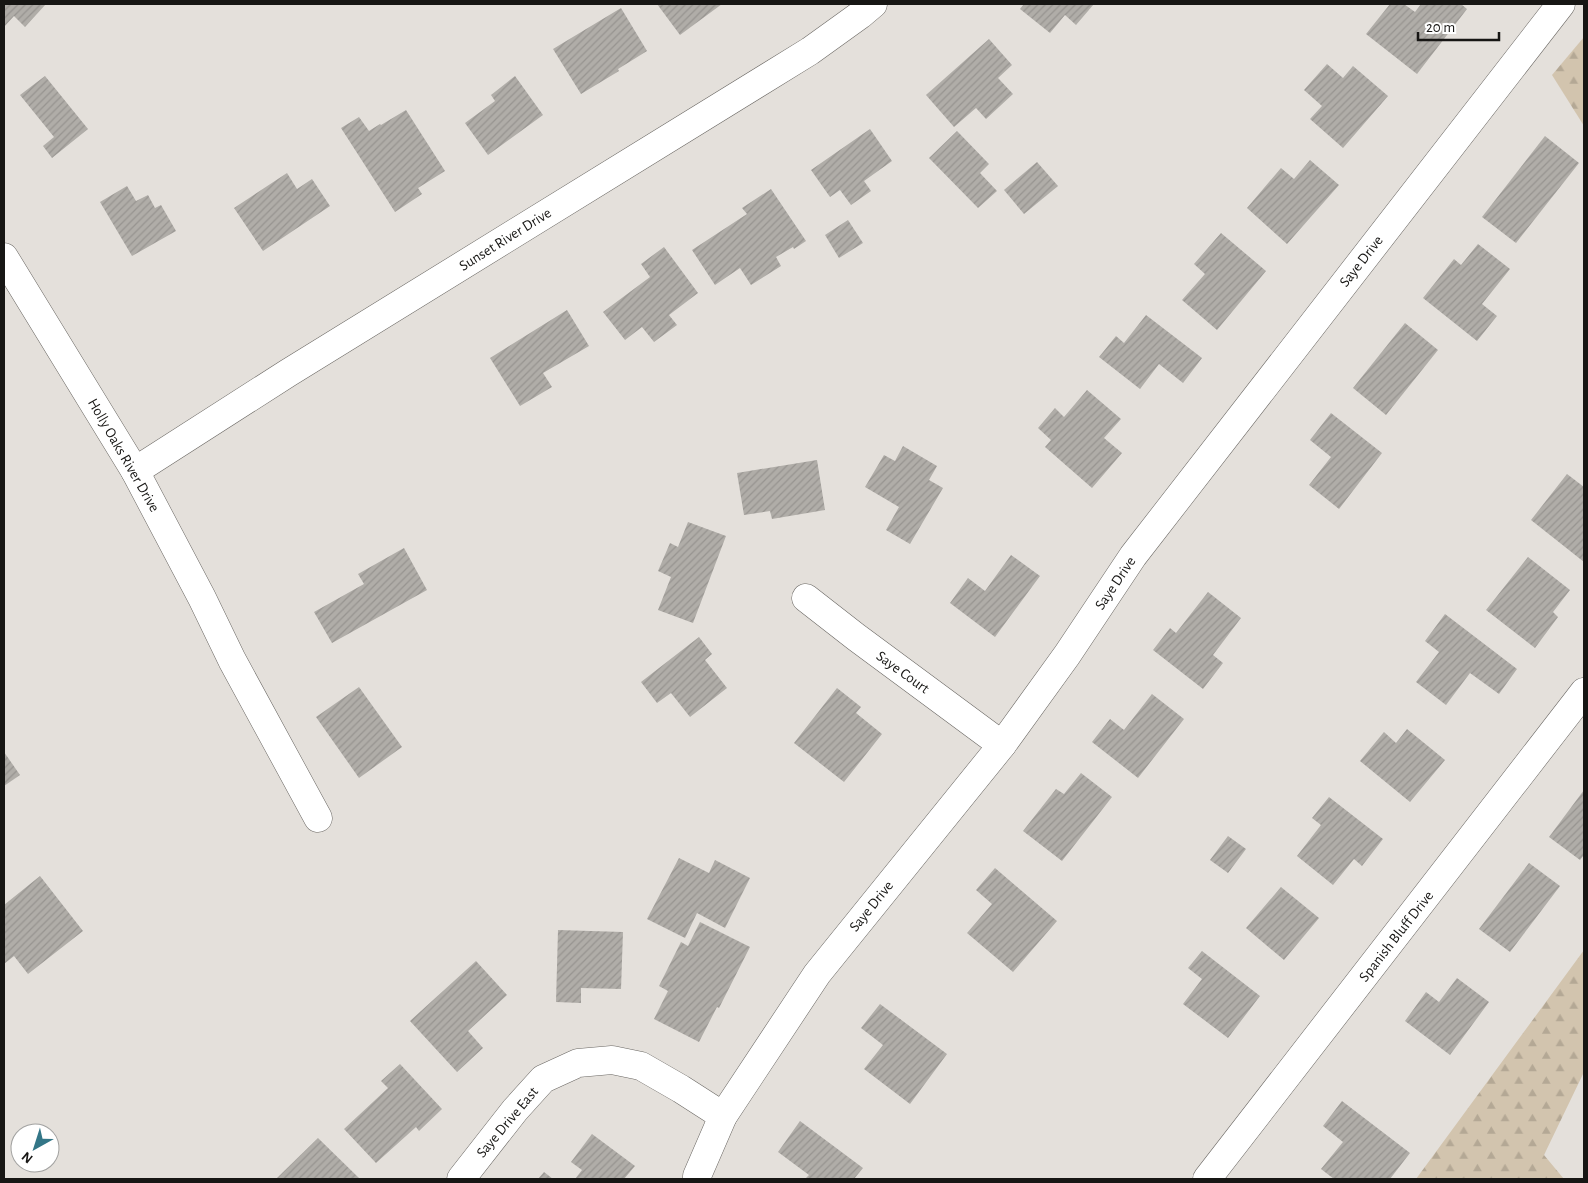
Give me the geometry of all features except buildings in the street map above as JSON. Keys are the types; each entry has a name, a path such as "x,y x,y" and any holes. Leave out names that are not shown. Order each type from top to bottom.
{"street":[{"name":"Sunset River Drive","path":"135,471 288,373 810,51 873,4"},
{"name":"Saye Drive","path":"697,1179 723,1116 817,974 1002,744 1068,655 1133,556 1562,4"},
{"name":"Holly Oaks River Drive","path":"4,257 135,471 202,598 232,660 318,818"},
{"name":"Saye Court","path":"806,598 1002,744"},
{"name":"Spanish Bluff Drive","path":"1207,1179 1584,692"},
{"name":"Saye Drive East","path":"461,1179 515,1110 543,1079 578,1063 612,1060 641,1066 681,1088 723,1116"}],"green space":[{"path":"1584,37 1584,126 1552,75"},
{"path":"1584,950 1584,1072 1544,1155 1564,1179 1416,1179"}]}
